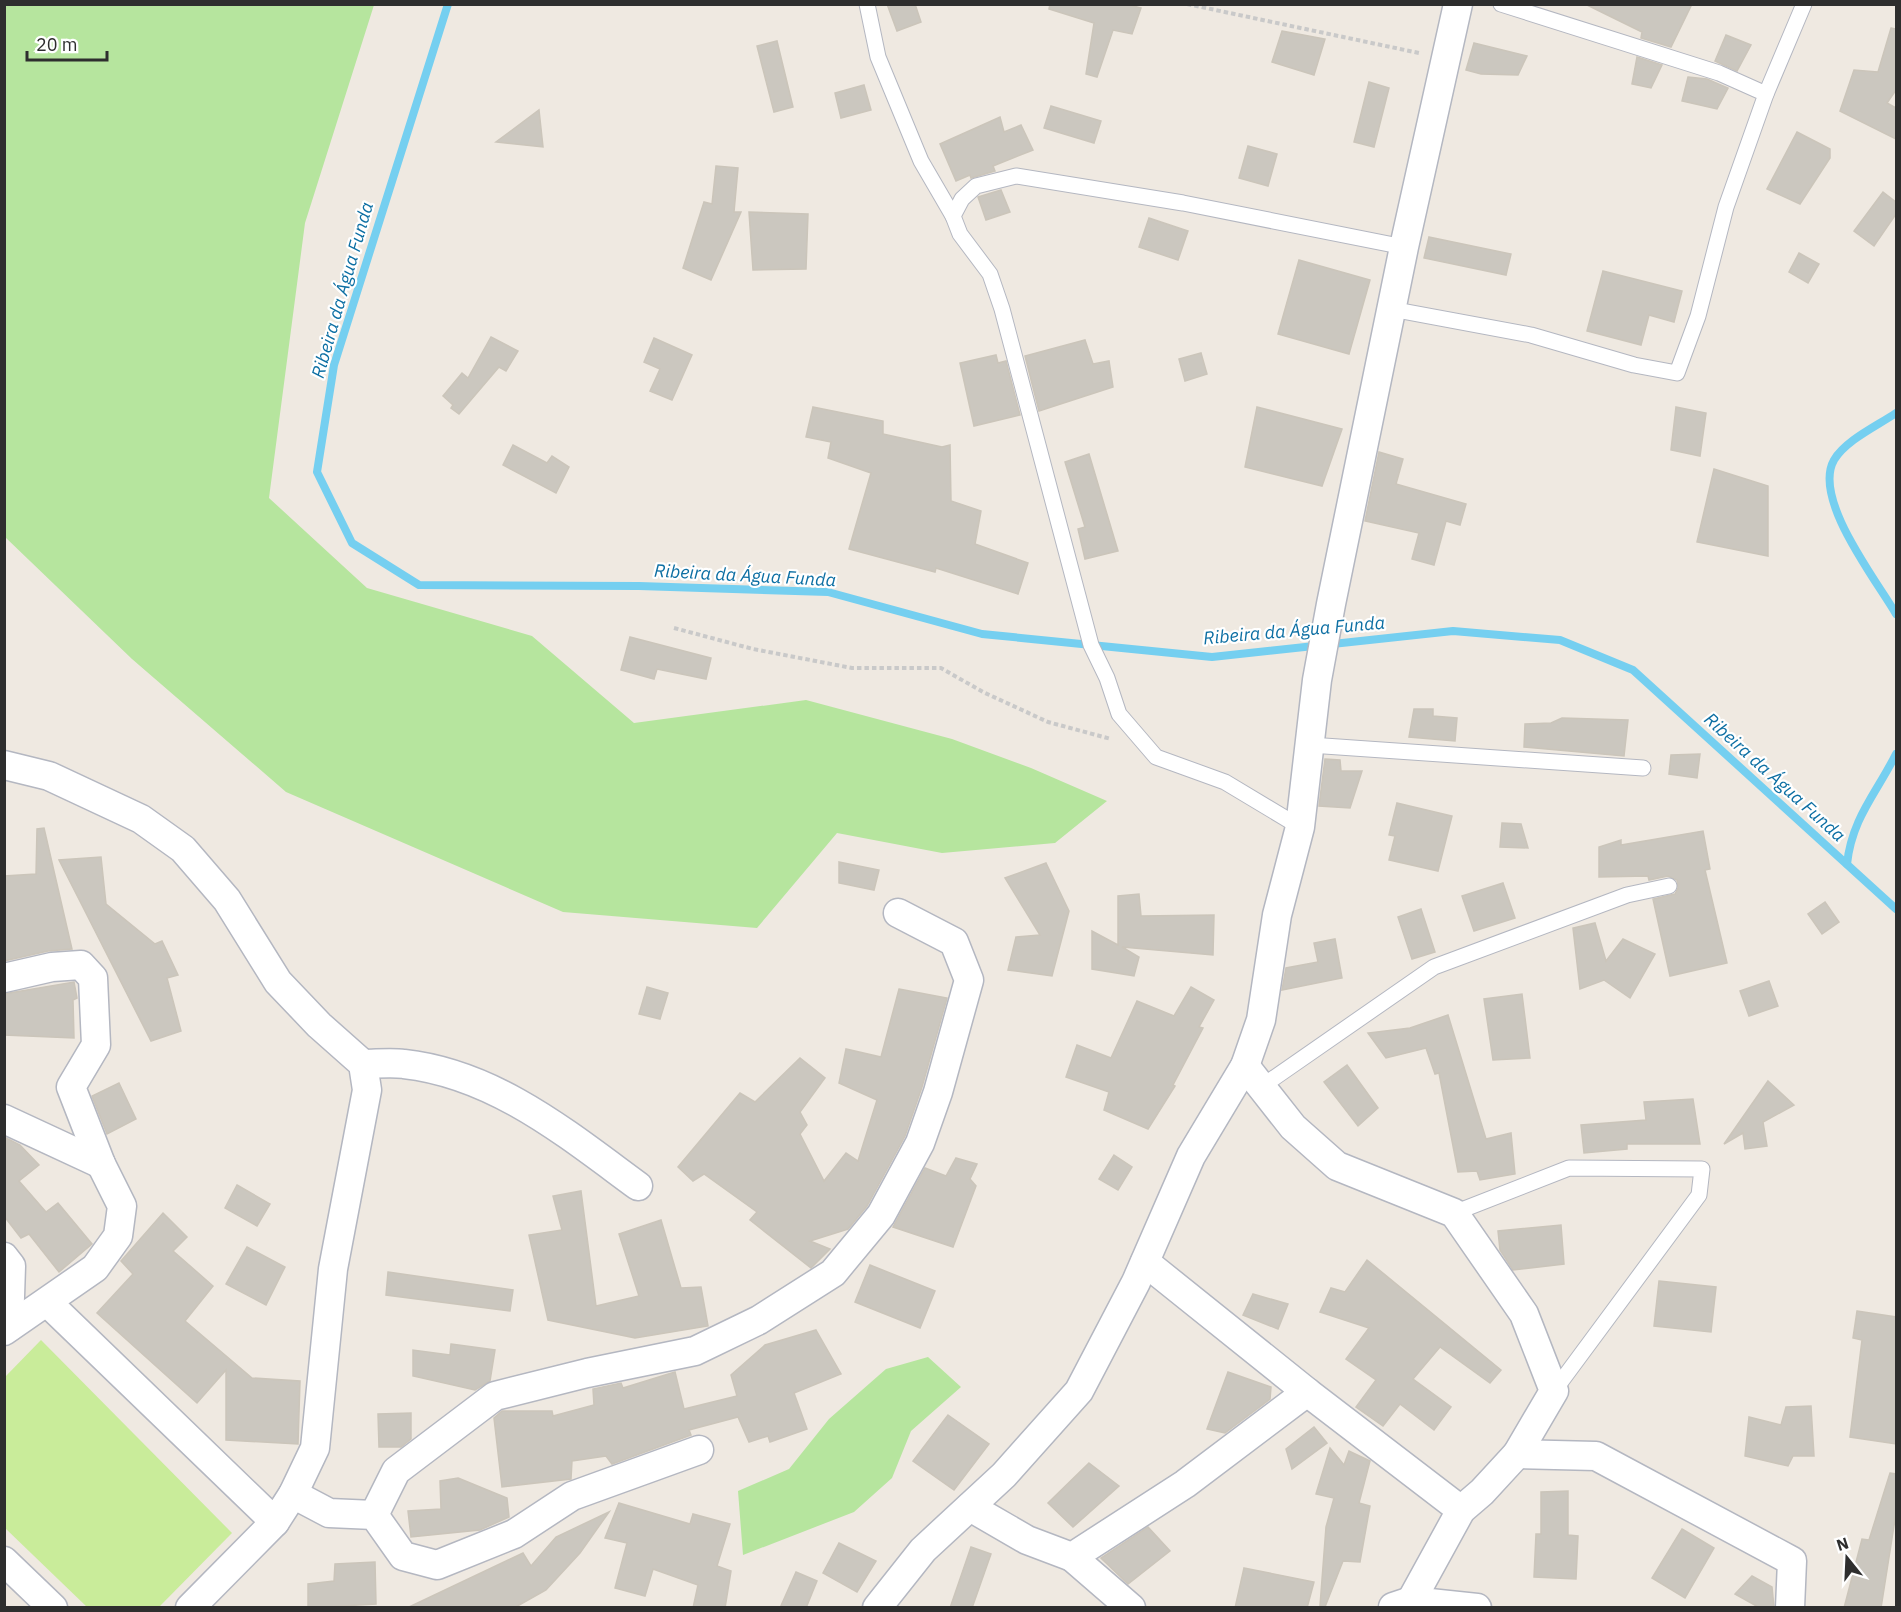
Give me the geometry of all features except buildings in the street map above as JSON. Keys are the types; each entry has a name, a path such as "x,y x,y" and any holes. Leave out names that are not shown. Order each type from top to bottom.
{"street":[{"path":"877,1608 923,1550 1005,1475 1079,1391 1145,1262 1191,1156 1253,1076 1277,915 1300,827 1317,680 1331,604 1404,247 1458,4"},
{"path":"4,765 49,776 141,819 183,849 227,900 278,982 319,1025 363,1064 367,1090 333,1269 315,1448 293,1494 275,1522 195,1606"},
{"path":"374,1515 396,1471 495,1396 586,1373 695,1351 759,1320 833,1273 881,1215 920,1143 938,1092 969,980 954,942 898,913"},
{"path":"4,978 52,967 81,965 93,978 96,1045 71,1087 101,1164 122,1206 118,1236 95,1268 7,1329"},
{"path":"363,1064 404,1064 466,1078 534,1111 638,1186"},
{"path":"1253,1076 1293,1127 1337,1166 1454,1214 1524,1314 1554,1391 1517,1454 1482,1492 1461,1510 1404,1605 1477,1608"},
{"path":"4,1119 101,1164"},
{"path":"4,1257 11,1266 7,1329"},
{"path":"1145,1262 1307,1392 1461,1510"},
{"path":"47,1302 275,1522"},
{"path":"1072,1557 1185,1484 1307,1392"},
{"path":"374,1515 403,1556 437,1565 514,1534 572,1496 699,1449"},
{"path":"1517,1454 1596,1456 1792,1561 1790,1608"},
{"path":"293,1494 329,1514 374,1515"},
{"path":"970,1507 1027,1540 1072,1557 1129,1607"},
{"path":"4,1560 53,1608"}],"lane":[{"path":"867,4 878,57 921,161 953,216 960,234 990,274 1002,309 1092,645 1107,678 1119,714 1156,757 1225,782 1300,827"},
{"path":"1501,4 1719,73 1766,94"},
{"path":"1391,309 1531,335 1634,364 1677,373 1698,316 1726,207 1766,94 1804,4"},
{"path":"953,216 962,199 976,186 1016,176 1183,203 1404,247"},
{"path":"1310,745 1643,768"},
{"path":"1253,1076 1434,967 1627,895 1669,886"},
{"path":"1454,1214 1569,1168 1702,1168 1699,1195 1554,1391"}],"path":[{"path":"1186,4 1446,58"},
{"path":"674,628 753,649 852,668 941,668 983,692 1048,722 1118,741"}],"green space":[{"path":"4,5 374,5 305,223 269,498 367,588 532,636 634,723 806,700 952,739 1031,768 1107,801 1055,843 942,853 837,833 757,928 563,912 286,792 132,659 5,537"},
{"path":"41,1340 232,1533 159,1607 87,1607 5,1528 5,1377"},
{"path":"928,1357 961,1387 911,1431 892,1478 854,1512 743,1555 738,1491 789,1469 829,1419 886,1369"}],"waterway":[{"name":"Ribeira da Água Funda","path":"448,4 334,365 317,472 352,543 419,585 639,586 828,592 982,634 1212,657 1453,631 1560,640 1633,670 1896,909"},
{"path":"1896,413 1846,446 1834,460 1830,476 1832,496 1839,517 1862,561 1896,614"},
{"path":"1847,864 1859,820 1896,754"}]}
